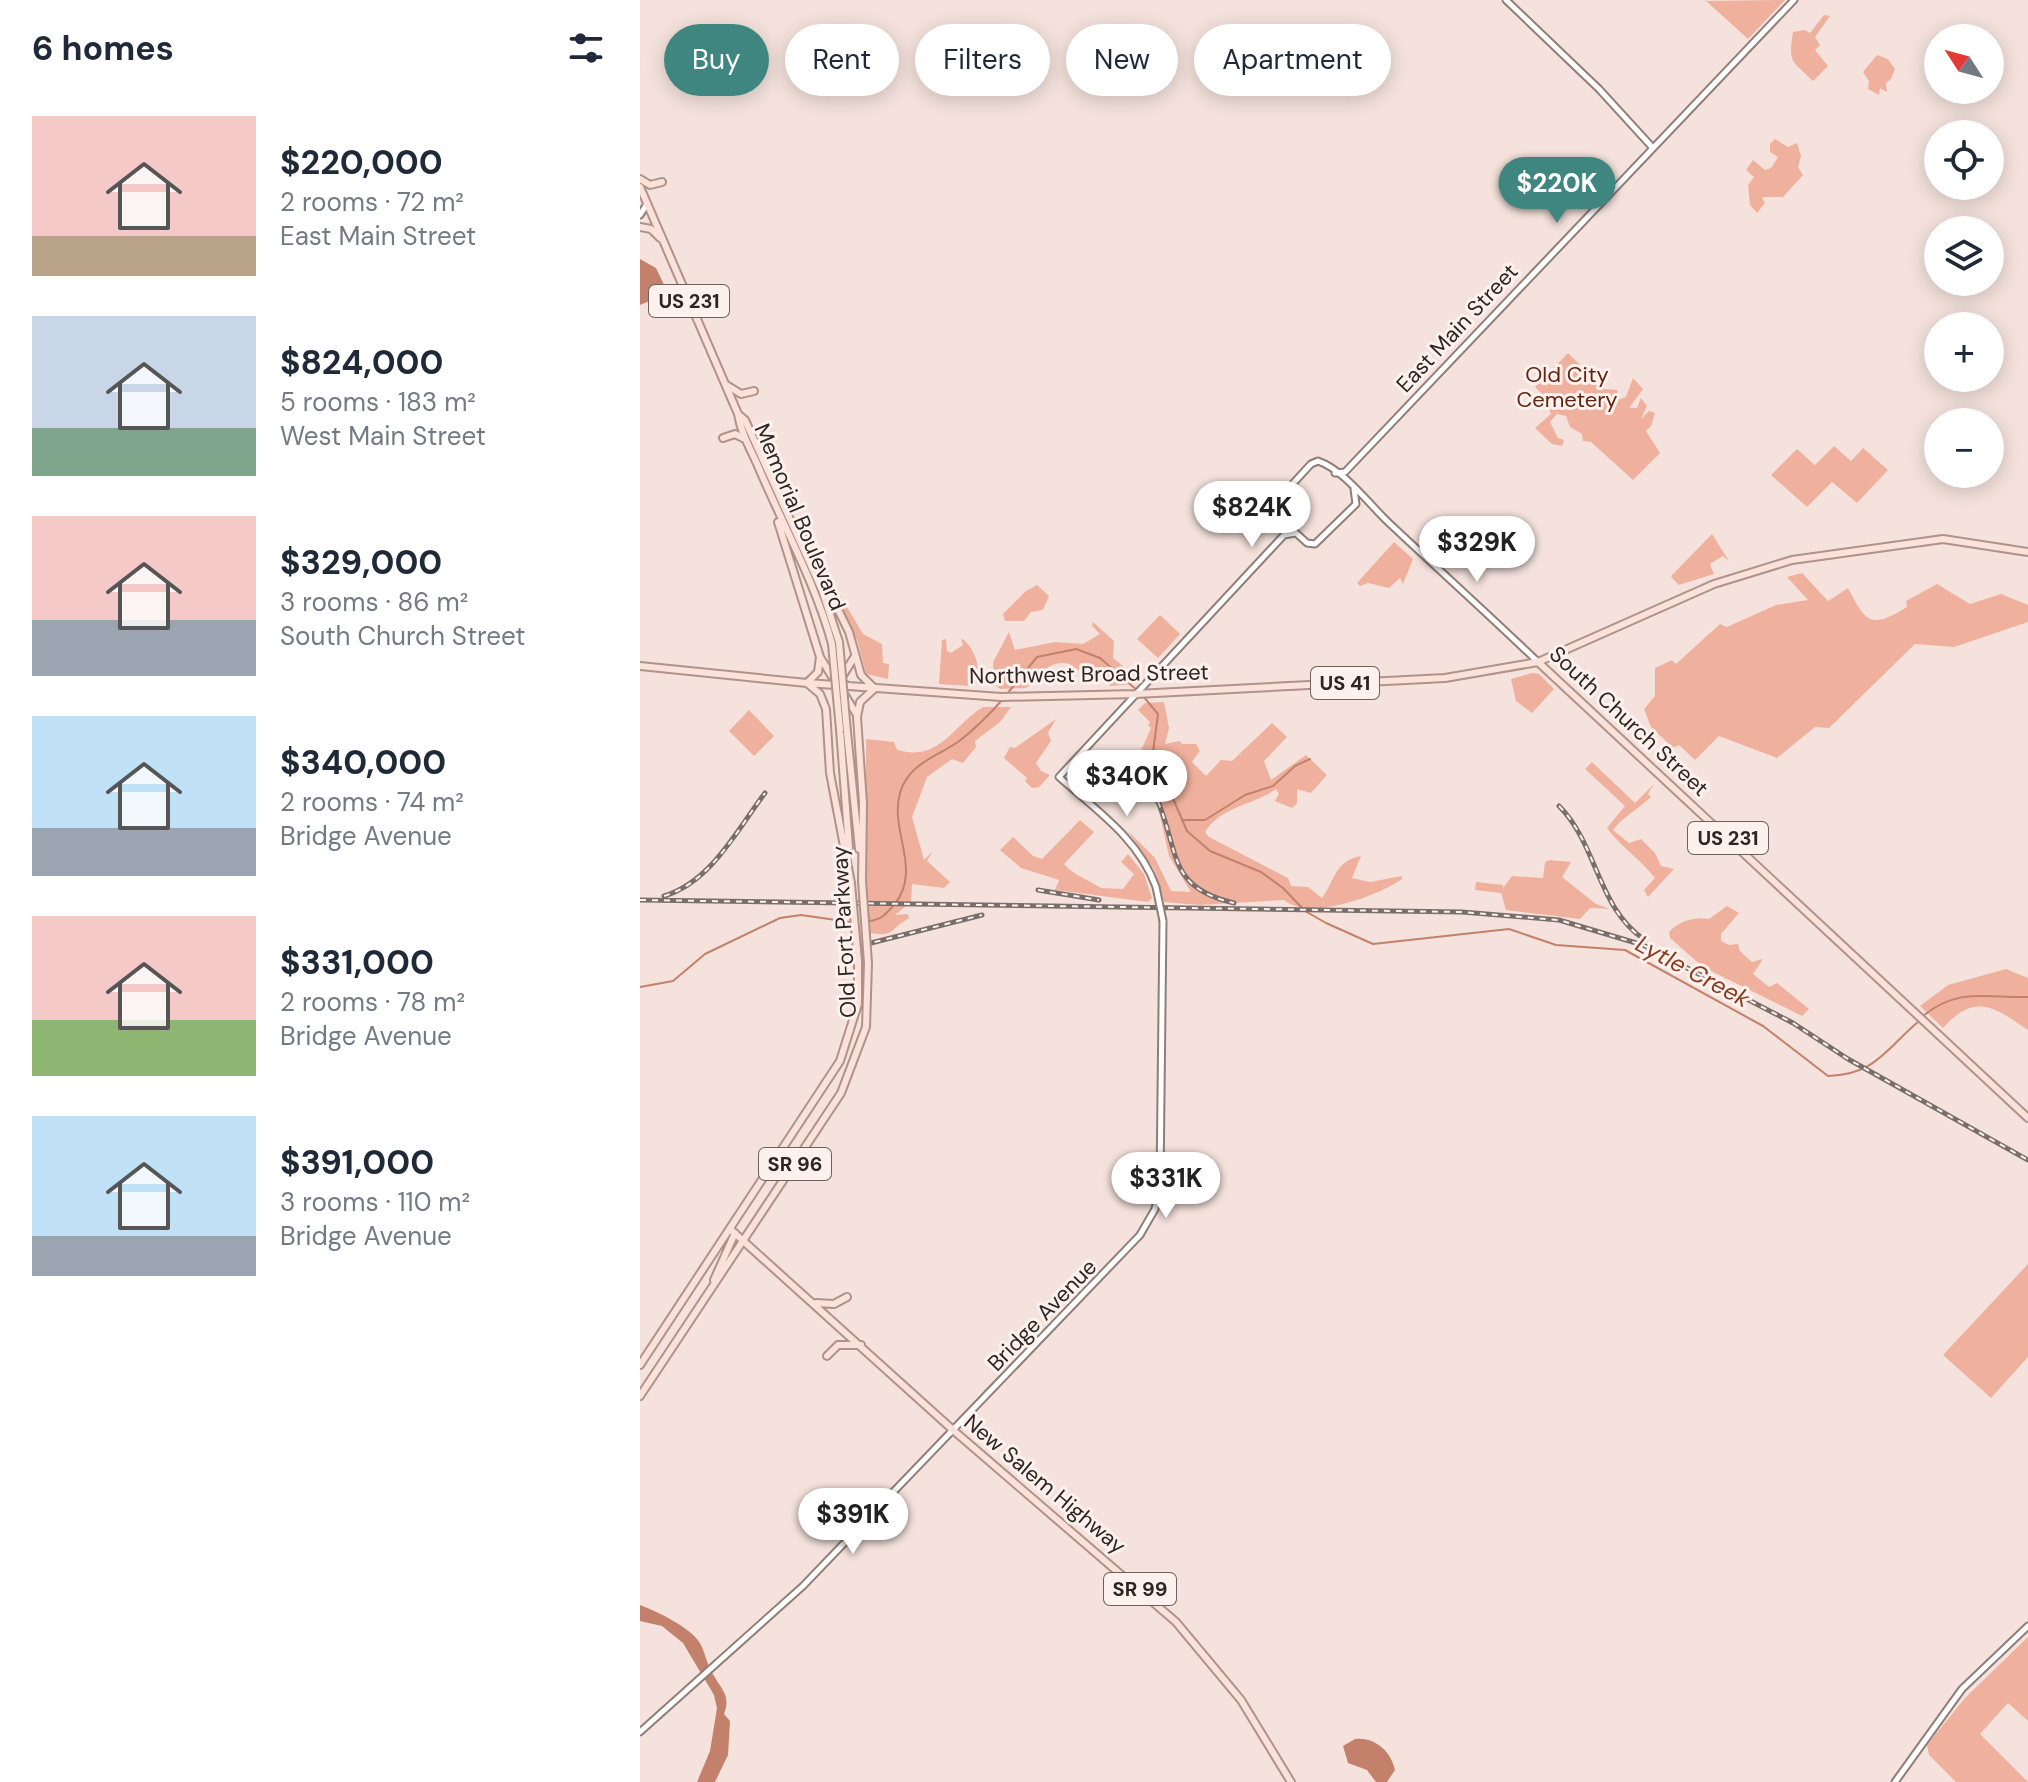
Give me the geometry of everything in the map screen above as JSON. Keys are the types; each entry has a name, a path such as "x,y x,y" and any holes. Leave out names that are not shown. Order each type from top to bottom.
{"main road":[{"path":"640,179 650,185 662,182"},
{"name":"Memorial Boulevard","path":"640,187 726,385 771,501 808,576 835,643"},
{"path":"640,227 651,229 663,241"},
{"path":"726,385 741,394 754,391"},
{"name":"Memorial Boulevard","path":"738,414 745,420 822,590 835,643"},
{"path":"723,438 735,434 745,439"},
{"path":"771,478 849,632 863,677 875,688 860,702 857,717 863,803 862,881"},
{"path":"771,501 820,657 839,681 853,687"},
{"name":"US 41","path":"1538,662 1716,583 1792,560 1943,539 2028,552"},
{"name":"Old Fort Parkway","path":"640,1396 841,1093 854,1066 866,1027 868,963 862,881 835,643"},
{"path":"855,656 839,681 831,685 843,693 857,717"},
{"path":"820,657 817,675 807,683 820,694 827,719 830,773 851,883"},
{"name":"Northwest Broad Street","path":"640,666 853,687 1017,697 1131,696 1445,678 1538,662"},
{"name":"South Church Street","path":"1538,662 2028,1118"},
{"path":"827,719 843,693 853,687"},
{"name":"Old Fort Parkway","path":"640,1365 733,1231 840,1061 858,1004 843,731"},
{"path":"708,1294 733,1231"},
{"name":"SR 99","path":"733,1231 744,1240"},
{"name":"New Salem Highway","path":"744,1240 953,1430 1128,1578 1190,1636 1241,1700 1291,1782"},
{"path":"814,1303 834,1304 847,1297"},
{"path":"827,1356 838,1345 861,1345"}],"street":[{"path":"1506,0 1599,89 1652,147"},
{"name":"East Main Street","path":"1345,472 1794,0"},
{"path":"640,215 647,204"},
{"path":"1345,482 1318,461 1311,464 1275,503 1273,512 1307,543 1322,540 1356,504 1354,489"},
{"path":"1335,473 1345,472 1345,482"},
{"name":"South Church Street","path":"1345,482 1538,662"},
{"path":"1284,535 1285,523"},
{"path":"1131,696 1284,535 1297,533"},
{"name":"Bridge Avenue","path":"640,1732 831,1558 1140,1235 1155,1209 1160,1182 1163,921 1156,887 1149,869 1132,844 1059,777 1131,696"},
{"path":"1895,1782 1962,1689 2028,1626"}],"green space":[{"path":"1785,0 1748,39 1707,1"},
{"path":"1824,15 1830,16 1815,37 1820,45 1815,50 1828,66 1813,81 1793,61 1793,32 1805,30 1810,33"},
{"path":"1877,55 1888,59 1895,69 1886,83 1887,92 1880,88 1879,95 1868,89 1869,81 1863,72"},
{"path":"1775,139 1788,147 1797,143 1801,156 1798,167 1803,175 1783,197 1762,197 1765,203 1757,213 1750,205 1748,185 1754,177 1746,170 1753,160 1765,170 1771,168 1778,157 1770,152 1770,144"},
{"name":"Old City Cemetery","path":"1568,353 1605,389 1617,390 1620,399 1626,397 1633,378 1643,389 1629,408 1637,408 1641,398 1647,406 1641,419 1649,411 1655,413 1646,431 1660,453 1633,480 1591,442 1583,441 1582,434 1570,427 1566,416 1557,414 1550,422 1558,438 1564,440 1562,446 1552,444 1535,428 1551,414 1549,409 1535,405 1551,403 1535,387"},
{"path":"1834,446 1851,461 1863,448 1888,470 1857,503 1832,482 1807,507 1771,475 1797,449 1815,465"},
{"path":"1712,534 1729,561 1723,556 1710,564 1714,574 1679,585 1671,577"},
{"path":"1394,542 1413,559 1403,584 1400,578 1389,588 1368,583 1360,586 1357,583"},
{"path":"1802,573 1828,601 1848,588 1870,619 1885,619 1895,614 1907,607 1906,601 1937,584 1970,604 2001,594 2028,605 2028,622 1954,647 1915,644 1829,728 1815,727 1777,758 1719,736 1695,760 1679,745 1673,748 1651,727 1644,709 1655,696 1655,668 1672,660 1676,664 1720,624 1727,627 1776,605 1808,600 1787,577"},
{"path":"830,578 863,634 882,644 883,663 889,664 888,679 866,674 857,640 828,580"},
{"path":"1037,585 1049,596 1043,610 1031,612 1024,621 1005,621 1003,614 1026,591"},
{"path":"1160,615 1180,634 1158,658 1137,639"},
{"path":"1093,622 1114,641 1113,658 1139,679 1134,684 1110,686 1101,673 1072,669 1070,664 1062,663 1050,666 1026,688 1000,689 994,684 993,662 1009,632 1015,650 1055,642 1083,644 1100,634 1092,626"},
{"path":"961,638 976,658 977,683 971,686 939,684 942,640 946,639 947,651 951,653 963,645"},
{"path":"1539,674 1554,689 1532,713 1516,701 1511,679"},
{"path":"1164,702 1169,728 1165,744 1180,741 1182,744 1196,744 1200,751 1192,762 1206,776 1221,760 1232,761 1272,723 1287,737 1264,761 1271,780 1306,755 1327,775 1311,793 1297,789 1297,803 1292,808 1275,801 1279,794 1276,789 1229,811 1205,832 1209,837 1288,878 1291,886 1308,887 1322,898 1340,867 1361,856 1352,878 1370,882 1402,876 1402,879 1361,899 1326,907 1296,906 1284,900 1199,905 1164,902 1155,871 1128,831 1155,858 1171,891 1191,892 1169,856 1158,807 1151,794 1144,792 1142,769 1146,761 1140,753 1151,728 1148,725 1150,722 1138,710 1145,703"},
{"path":"983,707 1011,707 1000,722 975,741 976,747 963,763 952,759 927,777 912,817 924,860 933,851 927,861 950,882 944,888 912,884 911,902 895,915 908,914 909,918 888,933 870,933 866,883 866,739 894,742 897,750 924,751 935,747"},
{"path":"749,710 774,736 754,756 729,731"},
{"path":"1056,719 1048,733 1051,741 1036,763 1041,771 1050,775 1039,787 1032,788 1025,781 1027,778 1004,758 1010,747 1015,748"},
{"path":"1592,762 1635,803 1654,784 1648,794 1651,797 1613,830 1629,843 1641,839 1655,853 1661,866 1674,869 1648,897 1644,890 1655,878 1607,828 1625,806 1585,769"},
{"path":"1080,820 1094,832 1064,864 1101,888 1123,889 1134,874 1121,862 1128,854 1144,874 1152,898 1148,902 1055,890 1059,880 1021,868 1000,850 1013,837 1033,856 1042,859"},
{"path":"1545,862 1571,862 1562,877 1596,904 1610,909 1590,908 1580,919 1506,910 1501,893 1475,890 1476,882 1503,885 1503,888 1512,876 1543,878"},
{"path":"1727,906 1739,913 1721,934 1721,941 1729,945 1738,944 1740,951 1752,962 1763,959 1753,974 1769,987 1777,983 1809,1009 1802,1016 1703,967 1670,938 1669,932 1682,922 1709,919"},
{"path":"2006,969 2028,978 2028,1030 1985,1007 1965,1010 1943,1028 1920,1006 1948,985"},
{"path":"2028,1264 2028,1357 1991,1398 1943,1355"},
{"path":"2028,1637 2028,1721 2008,1703 1980,1734 2028,1782 1956,1782 1929,1755 1927,1745 1965,1698"}],"shaded area":[{"path":"640,259 656,268 668,293 640,305"},
{"path":"640,1605 666,1617 698,1640 725,1694 724,1714 730,1721 728,1755 715,1782 697,1782 710,1751 717,1708 714,1695 683,1643 662,1626 640,1621"},
{"path":"1355,1739 1369,1740 1386,1751 1395,1770 1387,1782 1376,1782 1367,1770 1348,1763 1343,1746"}],"waterway":[{"name":"Lytle Creek","path":"1007,694 1037,657 1076,649 1100,658 1138,691"},
{"name":"Lytle Creek","path":"1143,696 1158,714 1153,752 1187,831 1210,851 1261,872 1283,888 1305,911 1373,944 1509,929 1556,945 1625,950 1763,1026 1828,1076 1869,1066 1919,1021"},
{"name":"Lytle Creek","path":"869,921 883,916 894,905 906,878 898,822 900,793 904,783 916,768 970,732 1003,699"},
{"path":"1182,820 1205,820 1245,795 1273,786 1295,766 1310,759"},
{"name":"Lytle Creek","path":"640,987 673,981 705,954 780,918 801,915 850,922"},
{"name":"Lytle Creek","path":"1923,1016 1936,1007 1961,998 2028,997"}],"railway":[{"path":"1141,770 1159,804 1174,853 1187,878 1213,896 1234,903"},
{"path":"664,896 681,889 709,867 765,793"},
{"path":"1559,806 1582,839 1617,911 1629,927 1645,940"},
{"path":"1038,890 1099,900"},
{"path":"640,900 1462,912 1559,920 1643,945 1793,1023 1848,1059 2028,1160"},
{"path":"863,945 982,915"}]}
